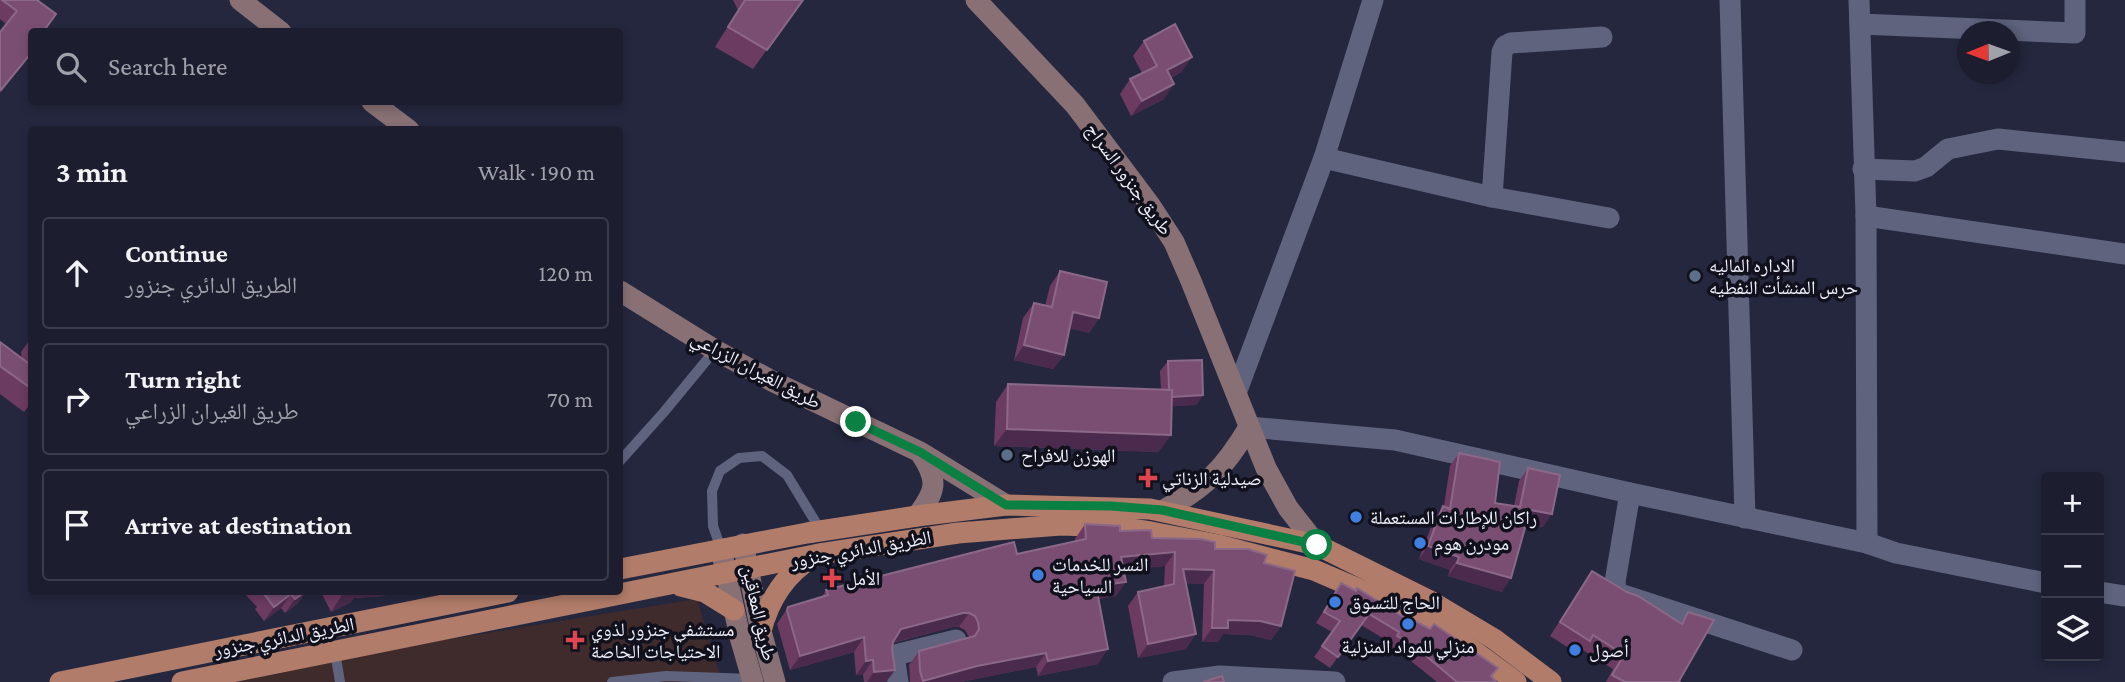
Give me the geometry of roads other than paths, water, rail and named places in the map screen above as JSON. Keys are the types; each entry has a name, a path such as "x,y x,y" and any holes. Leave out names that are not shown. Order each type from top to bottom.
{"main road":[{"name":"الطريق الدائري جنزور","path":"623,568 821,531 1006,505 1111,506 1162,510 1317,545 1432,602 1494,639 1551,682"},
{"name":"الطريق الدائري جنزور","path":"623,595 819,554 924,537 1061,525 1117,527 1218,545 1314,570 1419,615 1516,682"},
{"path":"761,631 765,615 780,586 791,573 819,554"},
{"path":"672,585 716,596 734,610"},
{"name":"الطريق الدائري جنزور","path":"60,682 493,595"},
{"name":"الطريق الدائري جنزور","path":"182,682 622,595"}],"street":[{"path":"240,0 276,28"},
{"name":"طريق جنزور السراج","path":"976,0 1075,105 1150,205 1174,242 1276,488 1317,545"},
{"path":"1236,393 1324,158 1373,0"},
{"path":"1730,0 1745,517"},
{"path":"1860,0 1866,216 1867,543"},
{"path":"1860,24 2075,33 2075,0"},
{"path":"1492,197 1504,47 1511,43 1602,37"},
{"path":"376,105 404,126"},
{"path":"1863,169 1915,171 1926,167 1948,149 1998,139 2125,152"},
{"path":"1324,158 1492,197 1609,218"},
{"path":"1866,216 2125,254"},
{"name":"طريق الغيران الزراعي","path":"623,292 715,350 774,382 920,452 1006,505"},
{"path":"1162,510 1189,496 1213,477 1233,454 1249,427 1395,440 1867,543 1896,554 2041,582"},
{"path":"917,516 928,502 934,481 930,467 920,452"},
{"path":"1630,493 1615,582 1620,594 1792,650"},
{"name":"طريق المعاقين","path":"743,544 761,631 775,682"},
{"name":"طريق المعاقين","path":"721,549 752,681"},
{"path":"2104,593 2125,596"},
{"path":"898,682 895,662 900,654 956,640"},
{"path":"1173,682 1221,679 1335,682"}],"lane":[{"path":"623,458 715,350"},
{"path":"721,549 713,526 712,491 720,471 739,458 762,456 787,475 821,531"},
{"path":"335,652 340,682"},
{"path":"612,682 666,676 752,681"}],"place":[{"name":"الاداره الماليه حرس المنشأت النفطيه","path":"1695,276"},
{"name":"الهوزن للافراح","path":"1007,455"},
{"name":"صيدلية الزناتي","path":"1148,478"},
{"name":"راكان للإطارات المستعملة","path":"1356,517"},
{"name":"مودرن هوم","path":"1420,543"},
{"name":"النسر للخدمات السياحية","path":"1038,575"},
{"name":"الأمل","path":"832,578"},
{"name":"الحاج للتسوق","path":"1335,602"},
{"name":"منزلي للمواد المنزلية","path":"1408,624"},
{"name":"مستشفي جنزور لذوي الاحتياجات الخاصة","path":"575,640"},
{"name":"أصول","path":"1575,650"}]}
